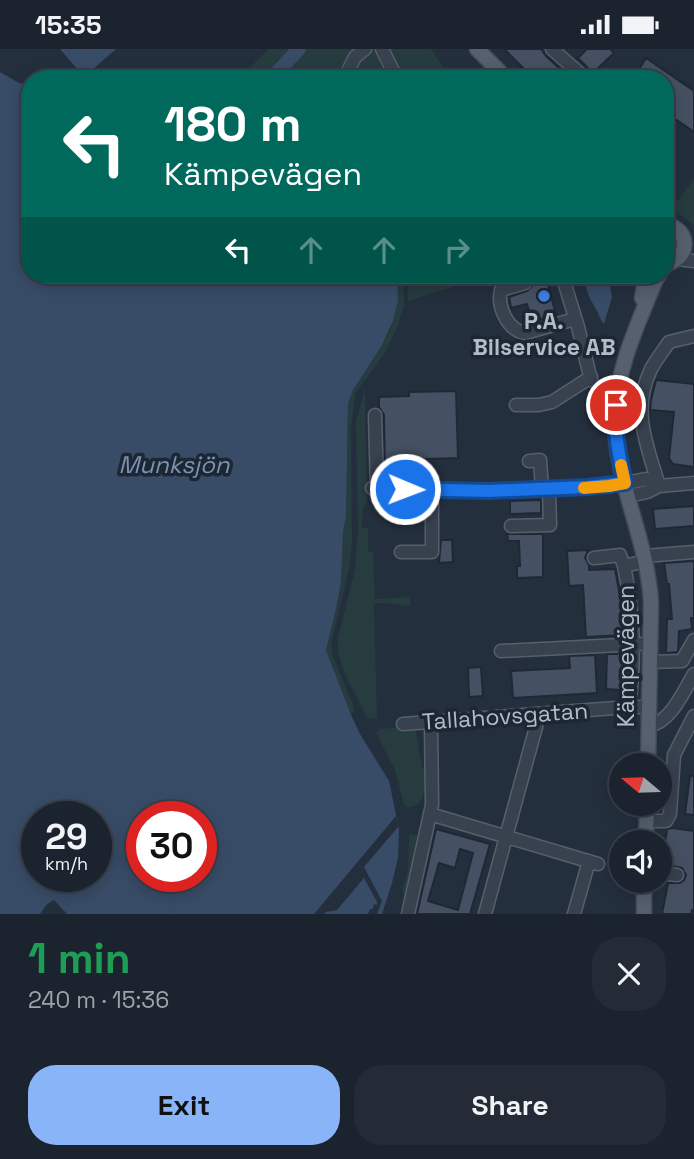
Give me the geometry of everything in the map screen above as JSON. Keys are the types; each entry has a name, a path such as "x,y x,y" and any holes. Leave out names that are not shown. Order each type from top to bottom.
{"main road":[{"path":"477,49 498,70"},
{"path":"674,228 680,231 689,244 674,260"},
{"name":"Kämpevägen","path":"645,284 622,367 615,420 619,456 650,584 648,753"},
{"name":"Kämpevägen","path":"630,343 655,284"},
{"path":"646,816 646,830"},
{"path":"643,914 644,893"}],"street":[{"path":"348,70 355,57 365,49"},
{"path":"382,49 392,70"},
{"path":"552,49 576,70"},
{"path":"674,264 694,261"},
{"path":"522,284 501,290 499,295 506,319 518,332 525,333 575,319"},
{"path":"516,405 552,402 591,378 565,284"},
{"path":"659,486 641,424 644,393 652,368 669,342 694,336"},
{"path":"375,415 374,488 488,491 609,486 647,492 659,486 694,483"},
{"path":"511,526 550,525 541,460 529,461"},
{"path":"401,552 432,551 432,489"},
{"path":"624,566 645,558 694,552"},
{"path":"594,558 620,555 624,566 630,595 632,644 629,707"},
{"path":"650,662 682,661 694,640"},
{"path":"501,651 651,643"},
{"path":"649,726 657,725 665,718 694,674"},
{"name":"Tallahovsgatan","path":"403,724 649,707"},
{"path":"485,914 537,715"},
{"path":"672,761 694,716"},
{"path":"408,914 432,805 431,722"},
{"path":"430,814 594,863 574,914"},
{"path":"646,821 666,821 669,816"},
{"path":"672,874 677,875"}],"green space":[{"path":"269,49 431,49 446,70 247,70"},
{"path":"694,179 694,225 674,210 674,205"},
{"path":"397,284 403,284 404,305 398,325 385,353 355,394 351,430 352,542 349,569 331,644 333,656 355,710 351,714 326,650 341,582 346,517 348,404 353,390 392,325 398,300"},
{"path":"407,284 462,284 408,301"},
{"path":"365,390 367,504 363,507 362,528 368,528 368,551 373,552 375,599 410,597 410,606 374,604 377,719 368,718 365,714 344,672 338,652 338,638 355,570 358,529 356,422"},
{"path":"405,727 416,732 422,767 425,769 423,794 418,804 413,807 406,807 404,804 395,770 376,733 379,729"},
{"path":"409,834 421,835 409,895 402,893 408,872"}],"water":[{"path":"60,49 116,49 92,70 78,70"},
{"name":"Munksjön","path":"0,72 21,83 21,284 397,284 398,300 393,321 381,347 353,390 348,404 346,517 341,582 326,650 360,734 389,781 399,830 398,858 382,914 67,914 54,900 47,904 40,914 0,914"},
{"path":"585,284 610,284 612,297 604,324 601,321"}],"pier":[{"path":"396,816 398,827 364,867 382,901 377,914 368,914 377,902 364,878 337,910 314,914"}],"building":[{"path":"504,49 541,49 561,70 525,70"},
{"path":"587,49 610,49 614,53 596,70 590,70 578,58"},
{"path":"646,58 663,70 639,70"},
{"path":"674,77 694,91 694,132 674,118"},
{"path":"548,284 556,315 532,322 527,304 511,308 509,297 527,291 533,285"},
{"path":"656,380 694,384 694,467 673,464 669,458 674,412 650,410"},
{"path":"456,391 458,458 398,460 399,473 385,474 384,415 379,407 379,397 409,396 409,392"},
{"path":"541,500 541,513 510,514 510,501"},
{"path":"694,506 694,526 655,529 653,509"},
{"path":"507,534 543,534 543,577 517,578 517,566 520,566 519,541 508,541"},
{"path":"441,540 452,540 453,562 439,563"},
{"path":"588,550 585,558 589,570 615,569 623,635 586,637 583,585 569,586 567,551"},
{"path":"694,561 692,629 679,631 678,651 666,653 667,619 672,619 664,563"},
{"path":"607,654 624,654 622,690 606,689"},
{"path":"595,655 597,693 513,698 511,671 570,668 569,656"},
{"path":"481,667 483,696 469,697 468,668"},
{"path":"690,776 694,776 694,815 685,814"},
{"path":"436,829 490,844 470,914 417,914","holes":["460,849 473,853 458,910 428,901 439,863 455,868"]},
{"path":"667,829 694,831 694,910 691,914 662,914 666,893 672,893 672,883 680,883 686,875 682,868 672,866 672,830"}],"waterway":[{"path":"279,70 299,49"}],"slow traffic":[{"path":"584,488 625,483 621,465"}],"place":[{"name":"P.A. Bilservice AB","path":"544,296"}],"route":[{"path":"405,489 488,491 625,483 619,456 616,405"}]}
